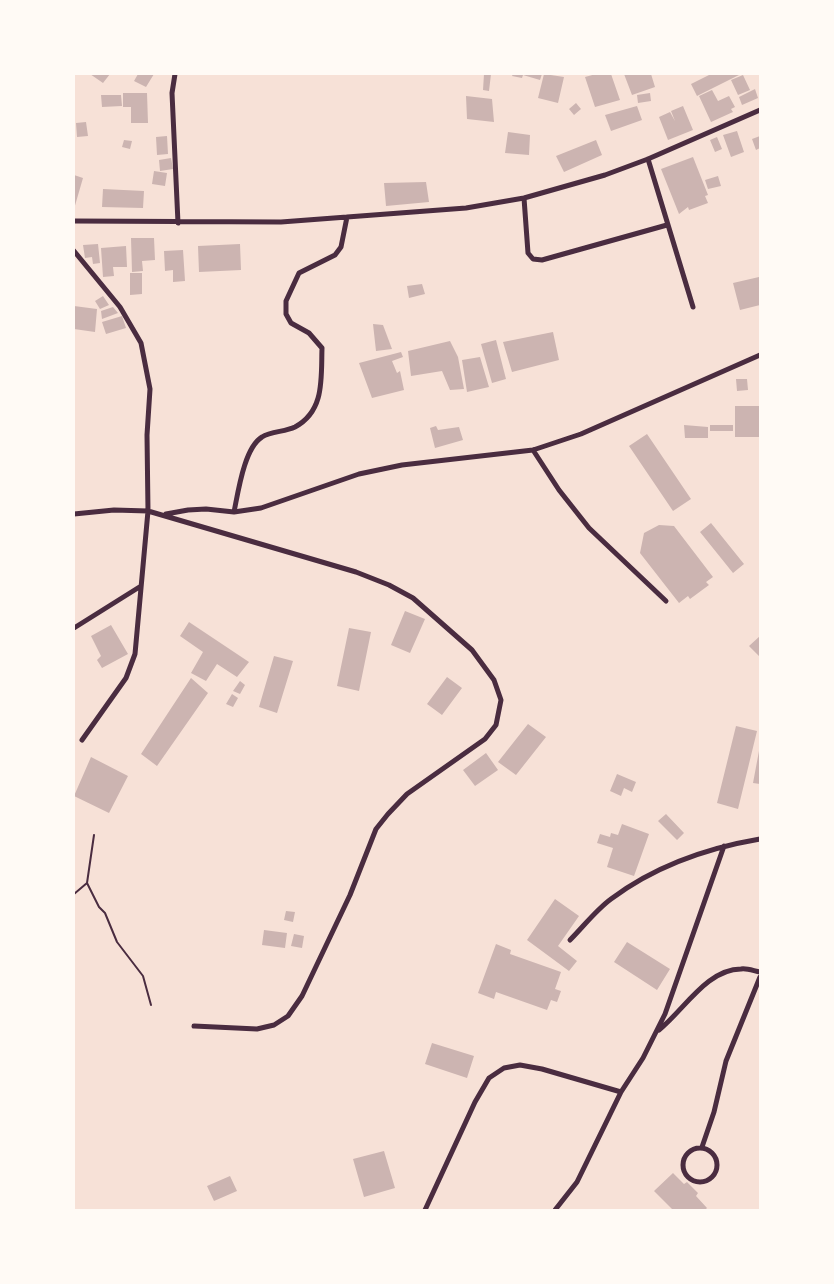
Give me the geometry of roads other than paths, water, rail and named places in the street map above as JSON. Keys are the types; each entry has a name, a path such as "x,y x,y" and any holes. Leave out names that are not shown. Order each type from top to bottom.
{"street":[{"path":"175,74 172,93 178,223"},
{"path":"74,221 281,222 466,208 524,198 604,174 648,159 760,110"},
{"path":"648,159 693,307"},
{"path":"524,198 528,253 533,259 551,258 667,226"},
{"path":"234,512 241,476 251,450 261,437 294,428 310,417 320,399 322,348 309,333 292,323 286,314 286,301 299,273 335,255 341,247 347,217"},
{"path":"74,252 120,307 140,343 150,389 147,435 148,510 135,654 126,678 82,740"},
{"path":"164,515 206,509 234,512 261,508 359,474 394,466 533,450 581,434 760,356"},
{"path":"533,450 559,490 589,528 666,601"},
{"path":"74,514 114,510 148,510 356,572 389,585 413,598 472,650 494,680 501,700 496,725 485,739 407,794 376,829 350,895 302,996 288,1016 274,1025 257,1029 194,1026"},
{"path":"74,628 141,586"},
{"path":"570,940 610,900 652,874 694,854 760,839"},
{"path":"555,1210 577,1182 621,1092 657,1032 724,846"},
{"path":"657,1032 713,979 728,970 742,968 760,972"},
{"path":"702,1147 714,1112 726,1061 760,977"},
{"path":"425,1210 475,1102 489,1078 504,1068 520,1065 542,1069 621,1092"},
{"path":"702,1147 714,1153 718,1166 712,1178 699,1182 687,1176 682,1164 688,1151 702,1147"}]}
